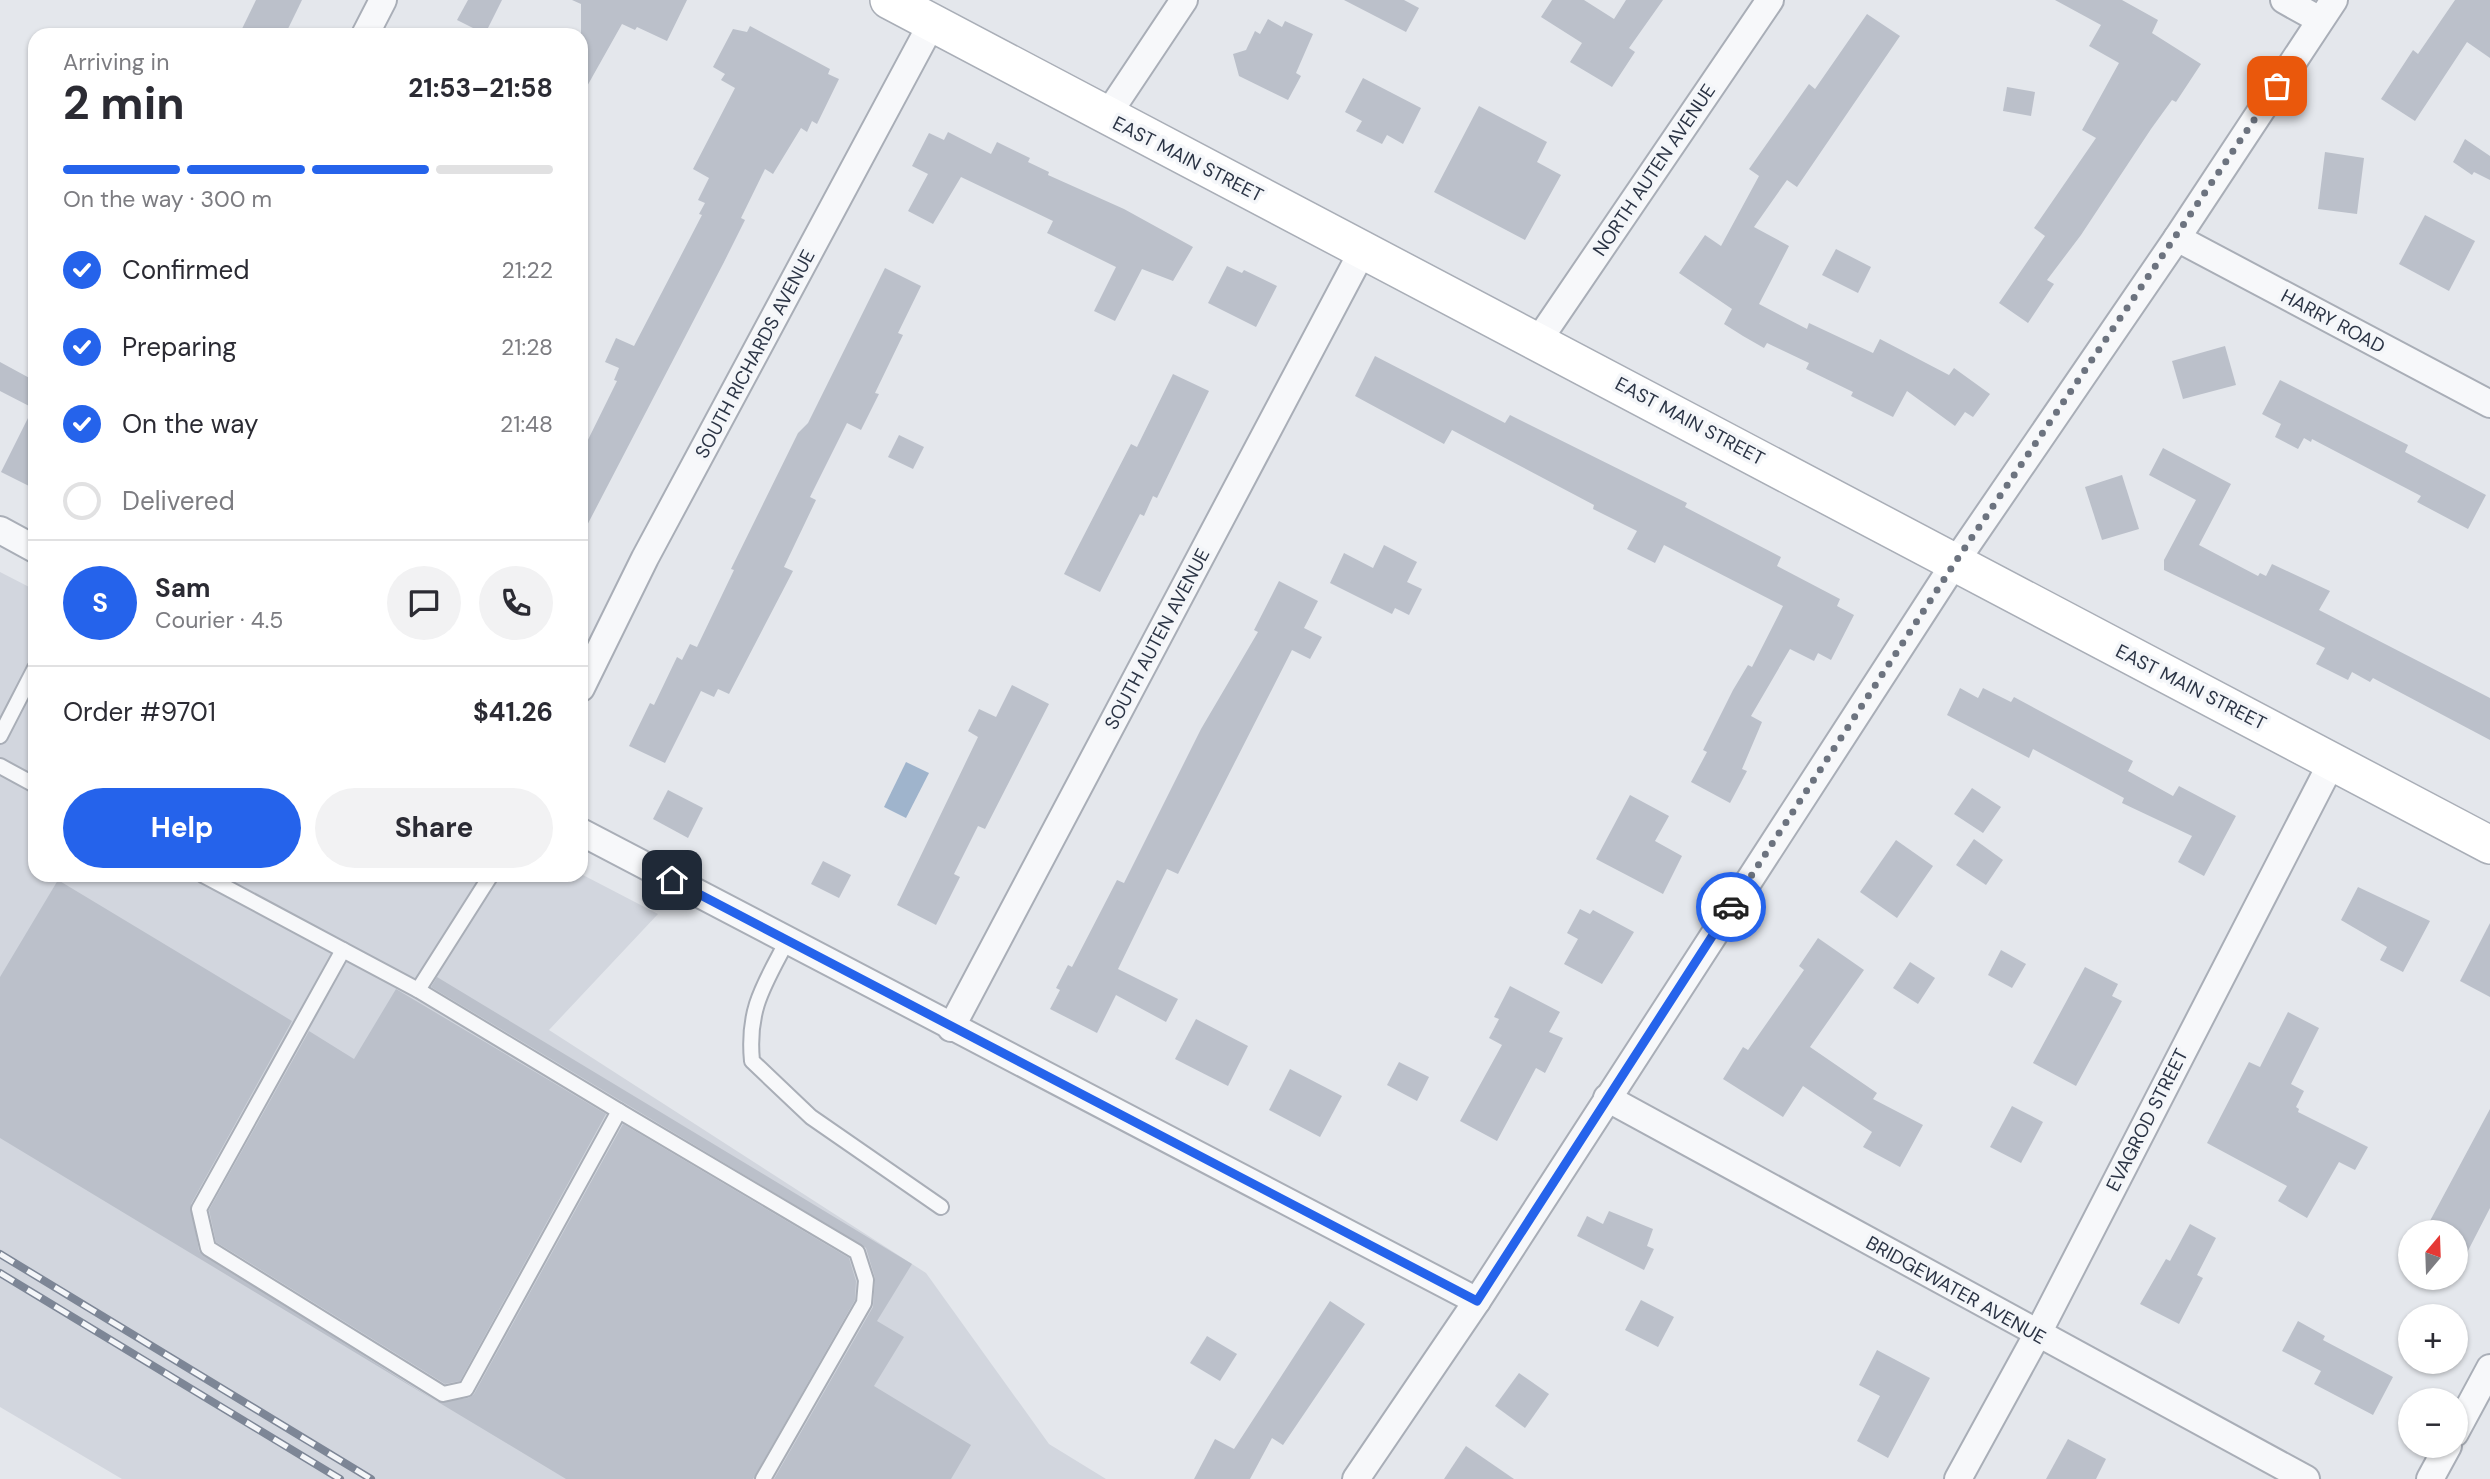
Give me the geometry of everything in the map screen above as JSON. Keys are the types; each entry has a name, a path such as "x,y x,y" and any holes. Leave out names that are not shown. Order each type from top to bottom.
{"street":[{"path":"369,28 383,0"},
{"name":"EAST MAIN STREET","path":"889,0 1106,117 1538,341 2490,845"},
{"path":"1106,117 1184,0"},
{"name":"NORTH AUTEN AVENUE","path":"1538,341 1770,0"},
{"path":"1356,1479 1477,1301 1956,561 2176,239 2327,10 2284,0"},
{"name":"SOUTH RICHARDS AVENUE","path":"588,674 652,546 932,23"},
{"name":"HARRY ROAD","path":"2176,239 2490,404"},
{"name":"SOUTH AUTEN AVENUE","path":"951,1028 1363,250"},
{"path":"0,530 28,545"},
{"name":"EVAGROD STREET","path":"1958,1479 2037,1335 2333,760"},
{"path":"588,836 1477,1301"},
{"name":"BRIDGEWATER AVENUE","path":"1607,1098 2037,1335 2306,1479"},
{"path":"2468,1409 2490,1368"},
{"path":"2430,1479 2441,1458"}],"lane":[{"path":"0,736 28,681"},
{"path":"0,766 28,781"},
{"path":"216,882 418,990 857,1252 866,1280 864,1303 764,1479"},
{"path":"418,990 487,882"},
{"path":"787,941 758,997 749,1031 752,1061 811,1117 941,1207"},
{"path":"343,950 199,1209 208,1248 443,1394 466,1389 619,1111"}],"shaded area":[{"path":"0,572 28,586 28,882 588,882 588,878 658,914 549,1030 926,1273 1049,1444 1106,1479 122,1479 0,1407"}],"water":[{"path":"906,762 929,773 906,818 884,807"}],"building":[{"path":"256,0 302,0 288,28 242,28"},
{"path":"468,0 502,0 488,28 473,28 457,20"},
{"path":"572,0 687,0 667,41 637,27 635,30 622,24 588,85 588,28 581,28 581,4"},
{"path":"1344,0 1404,0 1419,8 1406,32"},
{"path":"1552,0 1584,0 1614,19 1626,0 1663,0 1629,48 1635,52 1612,87 1570,62 1582,43 1541,17"},
{"path":"2055,0 2122,0 2158,20 2152,33 2201,64 2176,102 2172,100 2151,129 2081,235 2047,280 2054,284 2028,323 1999,303 2045,236 2034,228 2096,138 2082,130 2119,63 2089,46 2101,25"},
{"path":"2455,0 2490,0 2490,58 2467,42 2415,121 2381,99 2413,50 2418,54"},
{"path":"1867,14 1900,36 1797,187 1787,180 1754,227 1789,246 1759,304 1807,329 1809,323 1873,353 1880,339 1949,375 1954,368 1990,394 1973,417 1965,412 1955,426 1907,391 1893,417 1851,396 1853,392 1806,369 1809,363 1767,343 1764,348 1724,324 1732,309 1679,273 1705,235 1721,246 1759,176 1749,169 1809,84 1815,89"},
{"path":"1268,19 1282,27 1285,21 1313,34 1296,73 1301,76 1288,100 1239,76 1233,54 1246,50 1255,31 1260,34"},
{"path":"750,26 830,69 828,74 839,79 817,124 812,121 807,132 801,128 773,174 765,169 741,218 745,220 588,524 588,440 617,381 614,380 619,368 605,362 616,338 634,346 702,215 699,214 705,203 698,200 709,178 693,169 735,88 721,80 725,74 713,67 733,29 747,32"},
{"path":"1363,78 1421,108 1403,144 1387,135 1382,144 1356,131 1362,121 1345,112"},
{"path":"2007,87 2035,92 2031,116 2003,111"},
{"path":"1479,106 1547,142 1537,162 1561,175 1525,240 1434,192"},
{"path":"948,132 991,154 997,142 1030,158 1028,162 1049,172 1048,175 1124,209 1193,247 1173,281 1142,269 1115,321 1094,311 1116,267 1047,233 1053,221 961,177 933,224 908,211 928,174 912,166 929,133 944,140"},
{"path":"2465,139 2490,156 2490,180 2474,172 2472,175 2453,162"},
{"path":"2325,152 2364,158 2357,214 2318,209"},
{"path":"2425,215 2475,241 2449,291 2399,264"},
{"path":"1836,249 1871,267 1858,293 1822,275"},
{"path":"1227,266 1242,273 1244,270 1277,286 1256,327 1208,303"},
{"path":"885,268 921,286 898,333 903,335 875,393 879,394 861,430 847,423 810,497 816,500 784,567 793,571 729,694 718,689 714,697 701,691 665,763 629,746 650,703 654,705 677,657 682,660 690,644 697,647 734,570 731,569 798,433 808,423"},
{"path":"2225,346 2236,385 2183,399 2172,361"},
{"path":"1375,356 1505,423 1510,415 1687,503 1685,507 1781,557 1777,566 1840,599 1837,606 1854,615 1831,660 1818,653 1814,661 1790,649 1751,716 1762,722 1742,769 1747,771 1730,803 1691,782 1707,752 1703,750 1733,690 1748,665 1752,667 1783,606 1664,545 1655,563 1627,549 1637,531 1593,509 1594,505 1452,430 1444,444 1355,396"},
{"path":"0,362 28,377 28,405 0,391"},
{"path":"1173,374 1209,391 1157,498 1153,496 1144,516 1140,514 1100,592 1064,574 1131,444 1137,447"},
{"path":"2280,380 2408,445 2405,452 2486,495 2468,529 2417,502 2421,496 2312,439 2311,442 2304,438 2298,449 2275,437 2281,424 2262,414"},
{"path":"28,418 28,486 1,472"},
{"path":"899,435 924,447 913,469 888,457"},
{"path":"2163,448 2231,484 2199,545 2258,576 2260,573 2266,576 2272,564 2330,591 2319,610 2490,698 2490,740 2373,678 2370,682 2352,672 2348,680 2316,664 2325,648 2164,570 2164,560 2196,500 2149,475"},
{"path":"2122,475 2139,529 2102,540 2085,487"},
{"path":"1384,545 1417,562 1407,582 1422,589 1409,615 1395,608 1392,614 1330,583 1344,553 1373,568"},
{"path":"1279,581 1318,601 1304,628 1322,637 1310,659 1292,650 1178,874 1167,869 1118,969 1178,999 1166,1022 1116,995 1097,1033 1050,1009 1060,990 1056,988 1068,965 1072,967 1117,880 1124,883 1201,729 1258,632 1254,630"},
{"path":"1012,685 1049,704 985,829 978,826 954,874 960,877 936,925 897,905 978,737 968,731 979,709 996,717"},
{"path":"1960,688 1978,698 1983,688 2011,702 2014,697 2133,761 2128,771 2173,796 2179,786 2236,816 2204,876 2178,862 2192,836 2122,803 2124,798 2033,749 2029,758 1947,715"},
{"path":"1972,788 2001,807 1983,833 1954,814"},
{"path":"668,790 703,808 688,838 653,819"},
{"path":"1630,795 1669,816 1655,841 1682,856 1663,894 1596,859"},
{"path":"1974,839 2003,860 1986,885 1956,865"},
{"path":"1896,840 1933,866 1897,918 1860,892"},
{"path":"823,861 851,875 839,898 811,884"},
{"path":"57,882 61,882 292,1021 191,1204 199,1251 437,1402 0,1138 0,977"},
{"path":"2358,887 2430,921 2403,972 2380,960 2387,947 2341,920"},
{"path":"1580,909 1590,914 1593,910 1634,932 1602,984 1564,964 1578,939 1567,933"},
{"path":"2490,923 2490,997 2460,981"},
{"path":"1818,938 1864,970 1810,1047 1877,1093 1873,1099 1923,1125 1900,1167 1863,1147 1872,1132 1803,1086 1783,1117 1723,1079 1743,1047 1748,1050 1804,970 1799,966"},
{"path":"2001,950 2026,964 2012,988 1988,975"},
{"path":"1910,962 1935,978 1918,1004 1893,988"},
{"path":"2085,967 2118,984 2112,996 2122,1001 2076,1086 2033,1063"},
{"path":"437,977 912,1264 877,1321 904,1337 874,1386 971,1445 951,1479 774,1479 873,1307 875,1278 866,1248 431,987"},
{"path":"1510,986 1560,1012 1549,1032 1563,1038 1545,1073 1536,1068 1497,1141 1460,1121 1502,1045 1489,1038 1499,1019 1494,1017"},
{"path":"396,989 606,1114 460,1381 445,1384 216,1242 209,1210 309,1031 354,1059"},
{"path":"2288,1012 2319,1028 2291,1084 2304,1091 2296,1107 2298,1112 2368,1147 2355,1170 2339,1162 2307,1218 2278,1201 2287,1186 2207,1143 2249,1062 2260,1067"},
{"path":"1196,1019 1248,1046 1228,1086 1175,1059"},
{"path":"1399,1062 1429,1077 1417,1101 1387,1085"},
{"path":"1290,1069 1342,1096 1320,1137 1269,1110"},
{"path":"2012,1106 2043,1122 2021,1163 1990,1147"},
{"path":"2490,1109 2490,1208 2468,1251 2468,1220 2430,1220"},
{"path":"623,1124 849,1258 856,1281 855,1300 753,1479 566,1479 438,1402 468,1398 474,1394"},
{"path":"1609,1211 1653,1229 1647,1246 1654,1249 1644,1270 1577,1236 1587,1216 1603,1224"},
{"path":"2190,1224 2216,1238 2197,1275 2203,1278 2179,1324 2140,1304 2166,1259 2170,1261"},
{"path":"1641,1300 1674,1317 1658,1347 1625,1330"},
{"path":"1330,1301 1365,1324 1283,1445 1272,1438 1250,1479 1194,1479 1215,1439 1234,1449"},
{"path":"2298,1321 2325,1336 2323,1340 2393,1377 2373,1415 2314,1384 2321,1371 2282,1351"},
{"path":"1207,1336 1237,1354 1220,1381 1190,1363"},
{"path":"1877,1350 1930,1378 1888,1458 1857,1441 1880,1396 1859,1385"},
{"path":"1519,1373 1549,1394 1525,1428 1495,1406"},
{"path":"2068,1439 2106,1459 2096,1479 2046,1479"},
{"path":"1466,1446 1514,1479 1444,1479"}],"railway":[{"path":"0,1254 371,1479"},
{"path":"0,1273 340,1479"}],"way so far":[{"path":"1731,907 1956,561 2277,86"}],"route":[{"path":"672,880 1477,1301 1731,907"}]}
